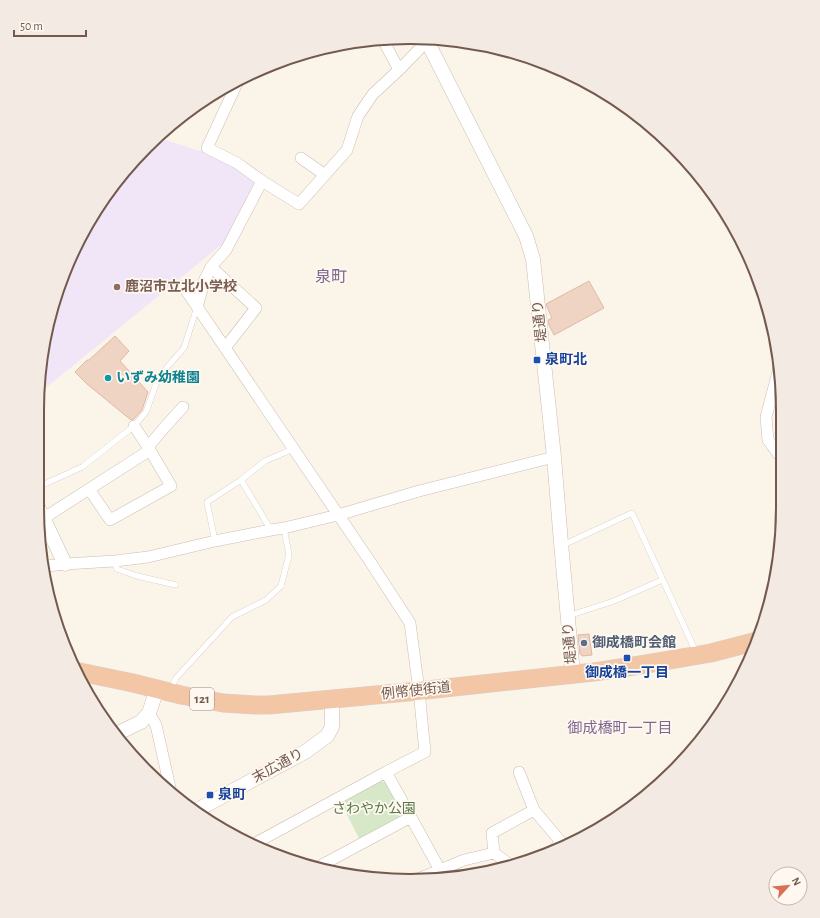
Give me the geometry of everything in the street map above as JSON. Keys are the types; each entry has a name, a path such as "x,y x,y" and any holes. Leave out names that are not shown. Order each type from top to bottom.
{"highway":[{"name":"例幣使街道","path":"83,672 133,682 181,695 223,703 255,705 288,704 573,674 711,653 750,643"}],"street":[{"path":"386,45 399,70"},
{"path":"234,89 207,148 237,163 262,181 299,204 347,150 358,116 373,94 399,70 423,45"},
{"name":"堤通り","path":"429,45 519,223 530,246 533,259 554,457 573,674"},
{"path":"300,158 325,175"},
{"path":"197,307 205,279 211,267 226,250 262,181"},
{"path":"211,267 256,308 225,348"},
{"path":"183,286 410,623 425,752 259,841"},
{"path":"775,384 766,417 768,440 776,451"},
{"path":"44,518 149,449 163,429 183,407"},
{"path":"89,489 110,520 171,486 134,426"},
{"path":"49,566 148,557 215,541 284,528 554,457"},
{"path":"44,519 65,564"},
{"path":"121,732 141,722 149,713 163,690"},
{"name":"末広通り","path":"201,808 305,752 327,736 332,727 332,699"},
{"path":"149,713 156,725 169,783"},
{"path":"386,772 440,870"},
{"path":"519,772 534,810 560,841"},
{"path":"506,862 494,853 492,833 534,810"},
{"path":"325,864 411,817"},
{"path":"433,873 464,860 494,853"}],"lane":[{"path":"44,484 82,467 134,426 146,412 156,384 167,367 184,348 197,307"},
{"path":"215,541 207,502 265,462 293,449"},
{"path":"241,480 271,530"},
{"path":"561,546 632,513 697,655"},
{"path":"163,690 176,678 232,617 266,600 281,586 289,554 284,528"},
{"path":"115,561 117,569 137,576 176,585"},
{"path":"567,616 614,601 662,580"}],"shaded area":[{"name":"鹿沼市立北小学校","path":"164,139 227,160 255,181 232,236 45,389 47,362 56,315 63,292 82,248 93,227 120,187 151,151"}],"green space":[{"name":"さわやか公園","path":"380,781 388,783 403,811 400,818 360,840 341,803"}],"building":[{"path":"589,281 604,308 554,335 549,325 548,320 552,318 546,304"},
{"name":"いずみ幼稚園","path":"115,336 129,351 120,361 148,392 142,410 134,419 131,420 87,384 75,372"},
{"name":"御成橋町会館","path":"589,634 592,655 582,656 580,654 578,635"}],"place":[{"name":"鹿沼市立北小学校","path":"117,287"},
{"name":"泉町北","path":"537,360"},
{"name":"いずみ幼稚園","path":"108,378"},
{"name":"御成橋町会館","path":"584,643"},
{"name":"御成橋一丁目","path":"627,658"},
{"name":"泉町","path":"210,795"}],"district":[{"name":"泉町","path":"331,277"},
{"name":"御成橋町一丁目","path":"620,728"}]}
